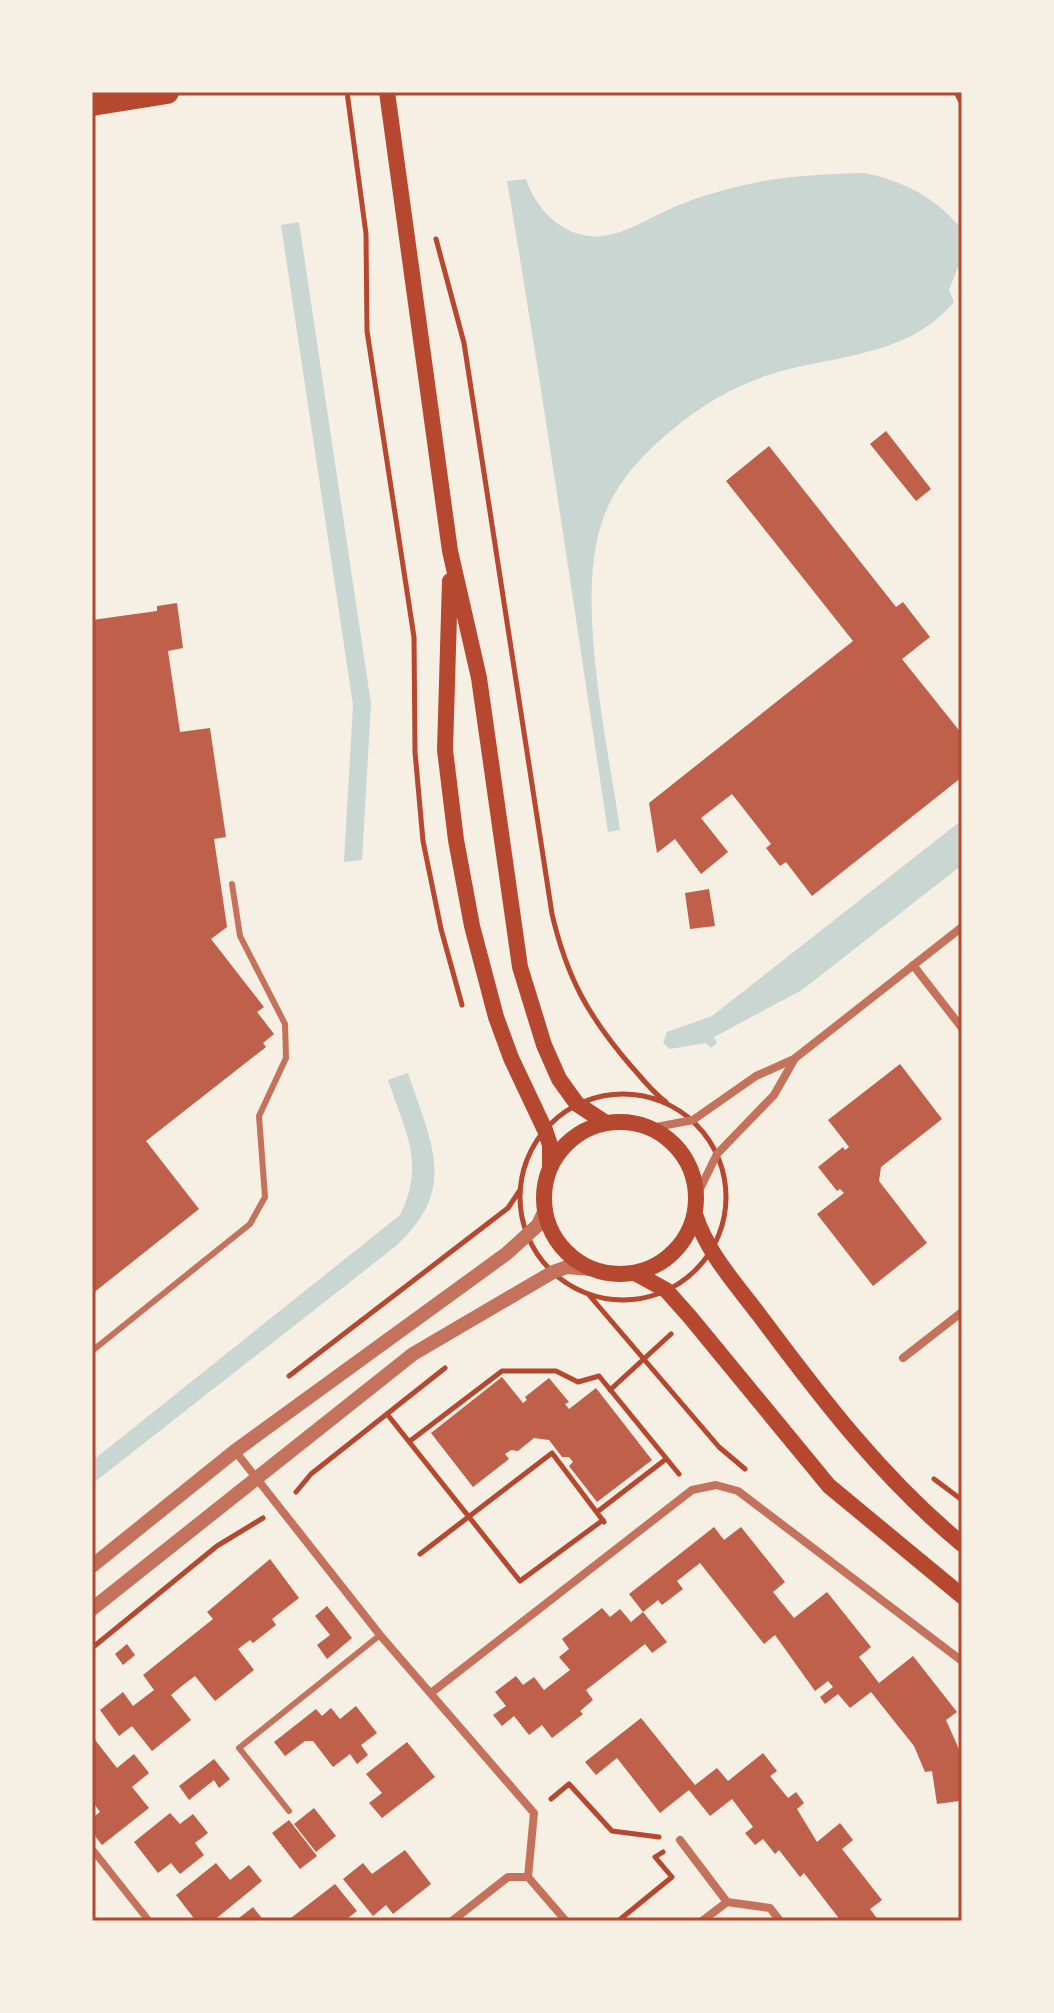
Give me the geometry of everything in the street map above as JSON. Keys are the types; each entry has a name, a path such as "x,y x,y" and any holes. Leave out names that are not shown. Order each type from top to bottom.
{"highway":[{"path":"92,104 167,92"}],"main road":[{"path":"387,92 450,551 479,678 520,967 544,1045 559,1079 577,1104 606,1123"},
{"path":"450,551 445,750 456,840 472,926 496,1017 550,1145 550,1167 544,1187 545,1210 559,1245 591,1269 616,1275 635,1273 672,1255 688,1234 697,1195 687,1160 672,1141 651,1128 632,1122 606,1123 574,1137 550,1167"},
{"path":"695,1214 711,1251 812,1386 870,1456 962,1544"},
{"path":"635,1273 656,1283 682,1308 829,1486 962,1596"}],"street":[{"path":"651,1128 693,1120 756,1076 794,1059 962,927"},
{"path":"913,965 962,1028"},
{"path":"697,1195 717,1154 774,1095 794,1059"},
{"path":"92,1566 235,1451 528,1235 545,1210"},
{"path":"92,1609 413,1354 553,1272 567,1267 591,1269"},
{"path":"903,1358 962,1312"},
{"path":"235,1451 380,1635 534,1813 528,1877 566,1921"},
{"path":"431,1693 692,1490 716,1485 738,1491 962,1661"},
{"path":"680,1840 727,1902 770,1908 780,1921"},
{"path":"92,1849 149,1921"},
{"path":"452,1921 508,1877 528,1877"},
{"path":"702,1921 727,1902"}],"lane":[{"path":"92,1351 250,1224 265,1197 259,1116 286,1058 285,1024 240,936 232,884"},
{"path":"289,1811 239,1748 380,1635"}],"path":[{"path":"347,92 366,234 367,331 414,637 415,752 423,841 441,929 463,1007"},
{"path":"956,92 962,104"},
{"path":"436,236 464,343 552,914 562,960 582,1003 609,1041 664,1102 693,1120 717,1154 727,1192"},
{"path":"524,1169 545,1130 577,1104 611,1094 629,1093 664,1102"},
{"path":"522,1145 524,1169 520,1205 528,1235 553,1272 588,1293 719,1447 751,1475"},
{"path":"569,1294 588,1293"},
{"path":"92,1648 217,1546 277,1507 311,1474 454,1361"},
{"path":"410,1441 502,1371 556,1371 578,1382 599,1376 692,1490"},
{"path":"387,1414 520,1581 603,1520"},
{"path":"420,1554 552,1453 623,1544"},
{"path":"597,1512 666,1459"},
{"path":"534,1813 569,1784 612,1831 680,1840"},
{"path":"618,1921 672,1877 655,1857 680,1840"}],"shaded area":[{"path":"865,173 916,191 959,226 962,257 949,290 954,302 936,320 895,343 778,372 722,395 662,439 641,459 615,493 603,519 595,552 592,589 596,672 620,830 608,832 507,181 526,179 545,213 565,228 590,236 603,236 630,228 687,202 736,187 800,176"},
{"path":"299,222 371,704 362,860 344,862 353,705 281,225"},
{"path":"962,820 962,865 802,990 714,1037 717,1043 711,1048 706,1043 670,1049 663,1043 667,1032 712,1016"},
{"path":"408,1073 431,1143 434,1164 434,1184 428,1204 416,1225 396,1246 92,1484 92,1461 400,1215 408,1196 412,1163 406,1132 388,1080"}],"building":[{"path":"886,431 931,489 916,501 870,444"},
{"path":"769,446 896,607 903,602 930,637 902,659 962,734 962,777 812,896 786,862 780,866 766,848 771,844 732,794 701,818 728,852 701,874 675,839 657,853 649,803 853,641 726,481"},
{"path":"177,603 183,648 168,651 180,732 210,728 226,837 214,839 227,927 211,939 264,1007 257,1012 274,1034 263,1043 266,1047 146,1141 199,1209 92,1294 92,620 157,611 157,606"},
{"path":"709,889 715,926 690,929 685,893"},
{"path":"900,1064 942,1119 881,1167 879,1181 927,1243 873,1286 817,1214 844,1193 840,1189 837,1191 818,1167 843,1147 845,1150 849,1147 828,1120"},
{"path":"502,1377 523,1403 527,1400 525,1397 549,1378 569,1402 565,1404 569,1409 596,1388 652,1460 597,1502 569,1466 573,1462 569,1457 562,1457 549,1440 534,1438 518,1451 511,1450 505,1454 509,1459 473,1487 431,1433"},
{"path":"714,1527 724,1540 741,1527 785,1582 773,1592 794,1618 827,1592 871,1647 859,1657 879,1683 913,1656 957,1712 946,1720 962,1756 962,1810 959,1801 937,1804 932,1771 925,1772 914,1746 871,1692 850,1708 838,1694 825,1704 820,1697 833,1687 828,1681 815,1691 775,1635 764,1644 700,1563 677,1581 683,1589 662,1605 658,1600 643,1612 629,1594"},
{"path":"270,1559 299,1598 272,1619 276,1625 253,1643 250,1640 238,1649 254,1670 215,1701 195,1676 183,1685 171,1695 191,1720 152,1751 132,1726 119,1736 100,1710 123,1692 133,1706 154,1690 143,1675 213,1619 207,1612"},
{"path":"327,1606 352,1638 327,1659 317,1645 330,1635 315,1616"},
{"path":"602,1608 610,1617 620,1609 631,1622 643,1612 667,1642 652,1653 645,1644 586,1690 593,1700 580,1711 583,1714 552,1738 542,1725 529,1735 514,1716 502,1726 493,1715 506,1706 495,1692 516,1676 523,1685 534,1677 544,1690 570,1670 559,1657 569,1649 562,1639"},
{"path":"127,1644 135,1655 123,1665 115,1654"},
{"path":"356,1706 377,1733 361,1745 368,1755 357,1764 350,1754 333,1767 313,1741 305,1741 285,1756 274,1742 316,1709 322,1716 331,1708 340,1719"},
{"path":"641,1718 695,1785 717,1768 728,1781 763,1753 777,1771 770,1776 788,1798 796,1792 804,1803 797,1809 817,1842 840,1823 853,1840 842,1849 882,1900 870,1909 879,1921 841,1921 804,1873 800,1877 779,1850 775,1854 763,1839 755,1845 745,1833 753,1827 732,1799 710,1816 689,1790 660,1813 617,1758 596,1775 585,1762"},
{"path":"92,1736 117,1768 134,1754 149,1773 132,1787 149,1808 102,1845 92,1832 92,1818 100,1812 92,1801"},
{"path":"407,1742 435,1777 382,1818 369,1803 382,1793 366,1774"},
{"path":"214,1759 230,1779 219,1788 214,1780 189,1800 179,1786"},
{"path":"314,1808 336,1836 316,1852 294,1824"},
{"path":"170,1813 180,1824 193,1814 208,1833 195,1843 204,1855 180,1874 171,1863 158,1873 134,1842"},
{"path":"289,1820 317,1856 300,1869 272,1833"},
{"path":"405,1850 431,1884 393,1914 386,1905 373,1916 343,1879 363,1863 372,1874"},
{"path":"216,1863 230,1880 249,1865 262,1881 213,1921 196,1921 176,1895"},
{"path":"335,1884 357,1911 344,1921 287,1921"},
{"path":"253,1907 264,1921 242,1921 239,1918"}]}
